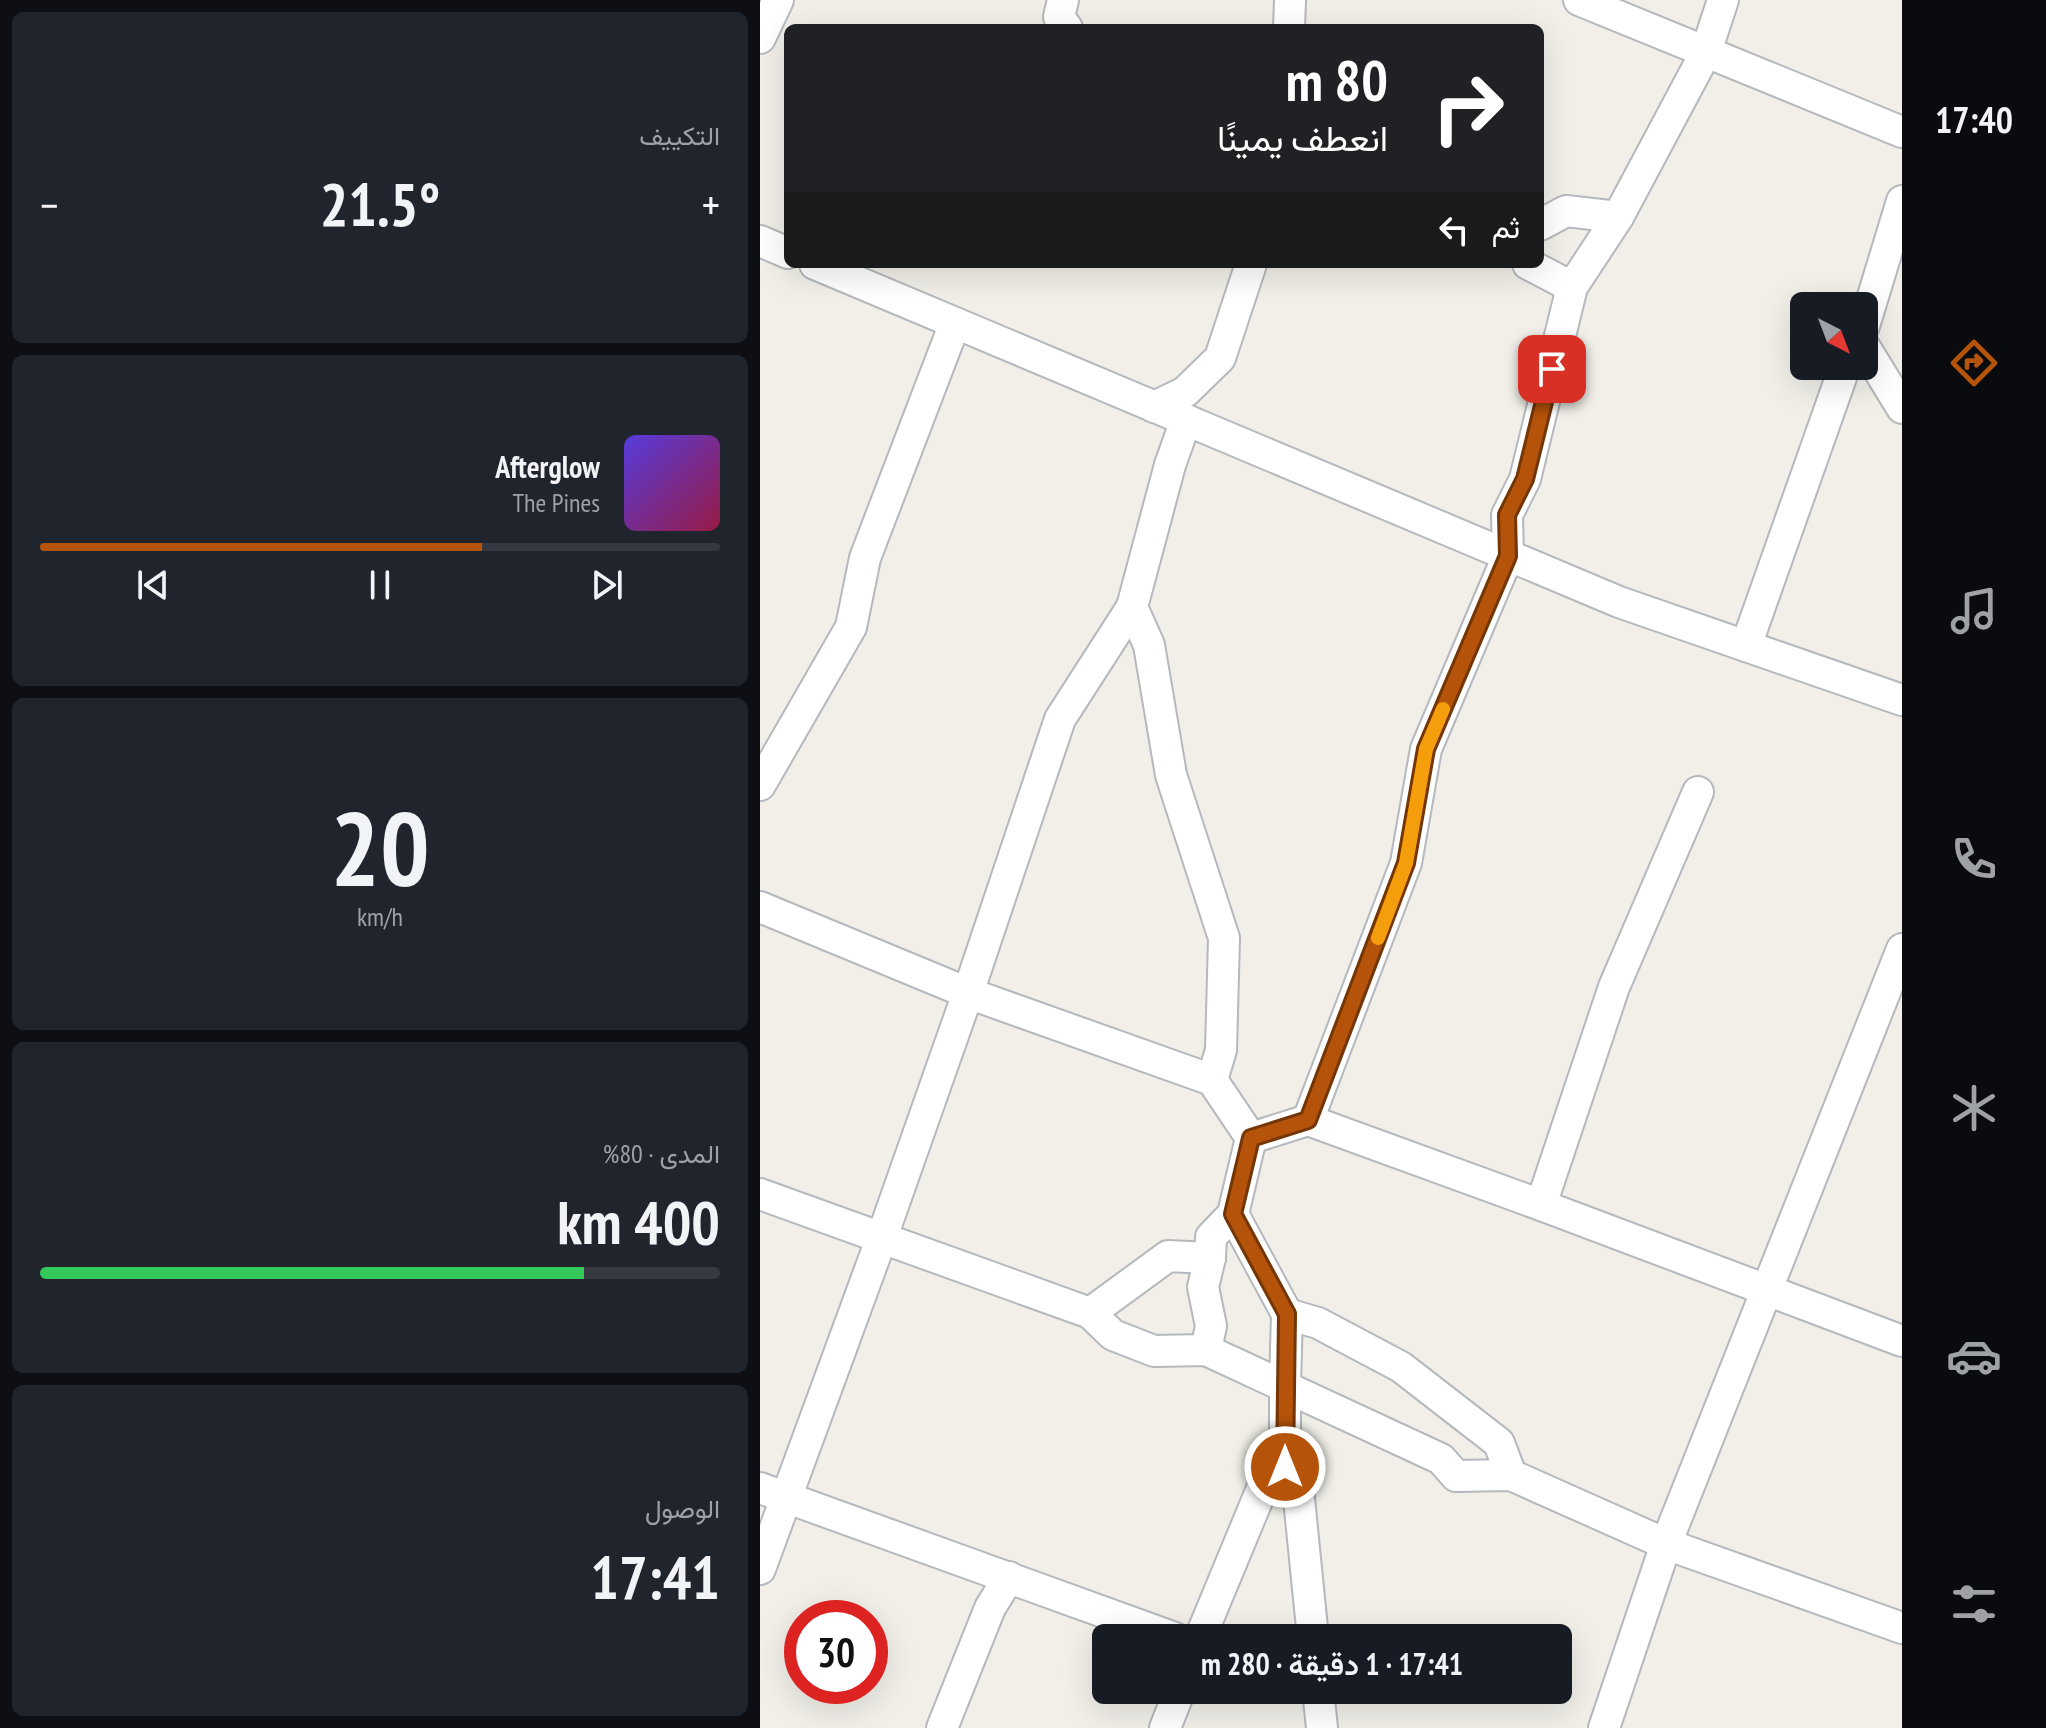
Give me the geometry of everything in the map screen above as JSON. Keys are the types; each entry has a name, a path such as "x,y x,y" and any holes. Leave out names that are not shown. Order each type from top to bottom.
{"street":[{"path":"760,38 778,0"},
{"path":"1063,0 1059,17 1064,24"},
{"path":"1289,24 1290,0"},
{"path":"1579,0 1902,132"},
{"path":"1308,1120 1406,863 1426,749 1508,556 1507,515 1525,479 1572,287 1618,217 1706,52 1723,0"},
{"path":"1874,292 1902,201"},
{"path":"1544,223 1566,211 1618,217"},
{"path":"760,241 784,251"},
{"path":"824,268 1619,602 1902,700"},
{"path":"1154,407 1185,392 1220,358 1250,268"},
{"path":"1536,268 1572,287"},
{"path":"760,785 851,627 865,558 955,323"},
{"path":"1878,369 1902,408"},
{"path":"1746,646 1840,380"},
{"path":"760,1569 773,1492 882,1237 1060,719 1132,607 1170,465 1186,420"},
{"path":"1132,607 1149,645 1171,775 1224,938 1221,1050 1212,1080"},
{"path":"1541,1205 1614,987 1698,792"},
{"path":"760,907 968,993 1212,1080 1251,1138 1233,1214 1211,1237 1203,1287 1211,1326 1206,1350"},
{"path":"1604,1728 1666,1544 1902,949"},
{"path":"1251,1138 1308,1120 1902,1341"},
{"path":"760,1194 1090,1313 1113,1335 1154,1351 1206,1350 1441,1459 1456,1476 1511,1475 1666,1544 1902,1628"},
{"path":"1233,1214 1287,1314 1285,1467 1298,1489 1312,1624"},
{"path":"1090,1313 1168,1256 1210,1258"},
{"path":"1287,1314 1318,1323 1401,1367 1499,1443 1511,1475"},
{"path":"1206,1624 1266,1479 1285,1467"},
{"path":"773,1492 1137,1624"},
{"path":"942,1728 990,1608 1009,1577"},
{"path":"1165,1728 1174,1704"},
{"path":"1318,1704 1322,1728"}],"slow traffic":[{"path":"1378,938 1406,863 1426,749 1443,709"}],"route":[{"path":"1285,1467 1287,1314 1233,1214 1251,1138 1308,1120 1406,863 1426,749 1508,556 1507,515 1525,479 1552,369"}]}
